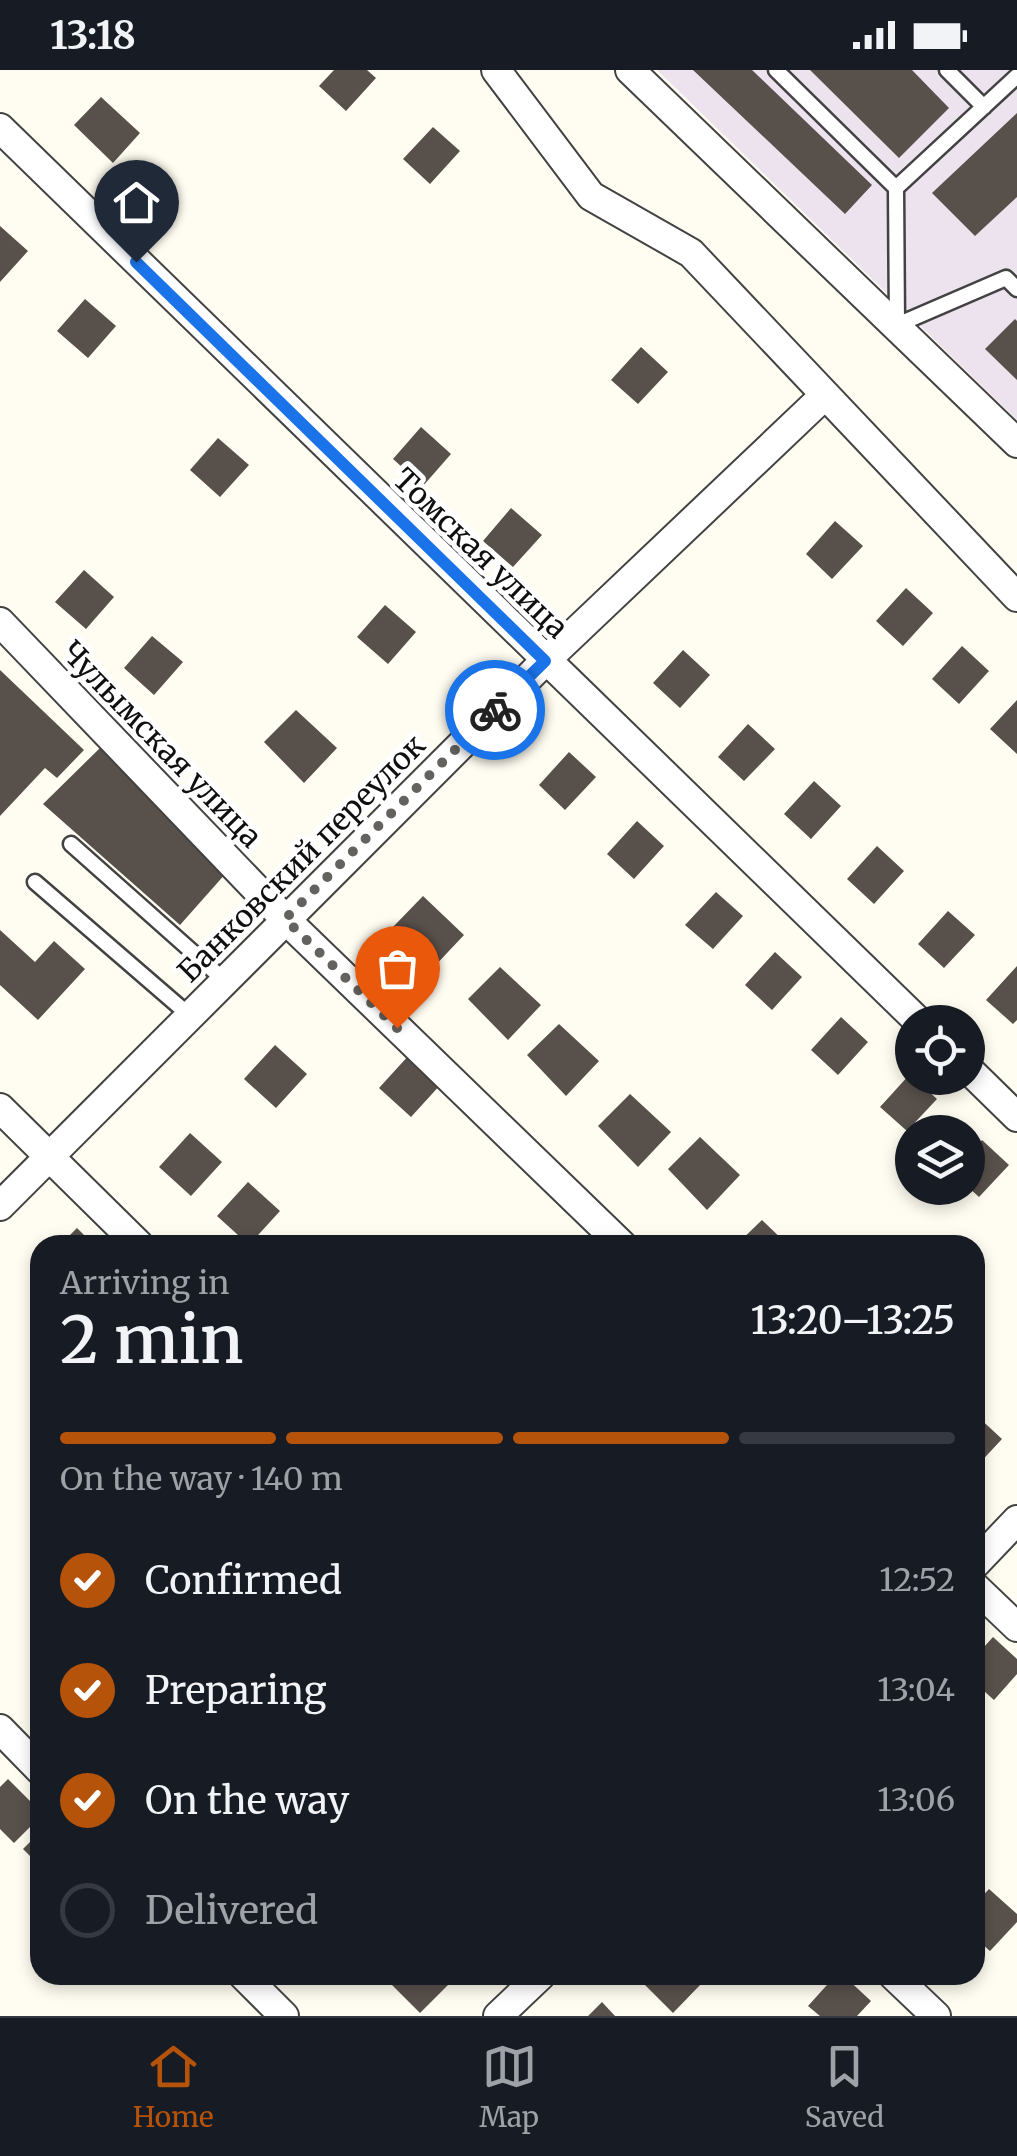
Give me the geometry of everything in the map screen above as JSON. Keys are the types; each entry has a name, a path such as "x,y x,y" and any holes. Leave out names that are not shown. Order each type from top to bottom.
{"street":[{"path":"496,70 590,196 691,253 1017,597"},
{"path":"630,70 1017,442"},
{"name":"Томская улица","path":"0,128 901,1005"},
{"name":"Банковский переулок","path":"0,1206 545,661 825,395"},
{"name":"Чулымская улица","path":"0,622 285,919 612,1235"},
{"path":"985,1086 1017,1117"},
{"path":"0,1108 129,1235"},
{"path":"985,1554 1017,1520"},
{"path":"985,1597 1017,1627"},
{"path":"0,1729 30,1760"},
{"path":"253,1985 284,2016"},
{"path":"498,2016 531,1985"},
{"path":"903,1985 936,2016"}],"lane":[{"path":"776,70 896,188 897,324 1006,278 1017,289"},
{"path":"947,70 984,107"},
{"path":"896,188 1017,76"},
{"path":"71,844 224,980"},
{"path":"35,882 188,1015"}],"shaded area":[{"path":"657,70 1017,70 1017,420"}],"building":[{"path":"334,70 367,70 376,78 346,111 319,86"},
{"path":"693,70 752,70 872,185 845,214"},
{"path":"810,70 912,70 949,108 899,158"},
{"path":"101,97 140,133 113,163 74,125"},
{"path":"1017,113 1017,197 975,236 932,193"},
{"path":"433,127 460,151 430,184 403,159"},
{"path":"0,226 28,251 0,282"},
{"path":"85,299 116,326 88,358 57,331"},
{"path":"1017,321 1017,380 985,349"},
{"path":"641,347 668,372 638,404 611,380"},
{"path":"421,427 451,454 423,486 393,459"},
{"path":"218,438 249,465 220,497 190,470"},
{"path":"511,508 542,535 513,567 483,541"},
{"path":"835,521 863,546 832,579 806,554"},
{"path":"84,570 114,597 86,629 55,602"},
{"path":"906,588 933,613 903,646 876,621"},
{"path":"385,605 416,632 388,664 357,637"},
{"path":"152,636 183,662 154,695 124,668"},
{"path":"962,646 989,671 959,704 932,679"},
{"path":"683,650 710,675 680,708 653,683"},
{"path":"0,670 84,750 57,778 45,768 0,816"},
{"path":"1017,700 1017,754 990,729"},
{"path":"296,710 337,748 304,783 264,742"},
{"path":"748,724 775,749 744,781 718,757"},
{"path":"100,748 227,872 180,925 43,804"},
{"path":"569,752 596,777 565,810 539,785"},
{"path":"814,781 841,806 811,839 784,814"},
{"path":"637,821 664,846 634,879 607,854"},
{"path":"877,846 904,871 874,904 847,879"},
{"path":"716,892 743,916 713,949 685,925"},
{"path":"423,896 464,935 431,970 392,928"},
{"path":"948,911 975,935 944,968 918,944"},
{"path":"0,930 35,962 54,941 85,969 38,1020 0,985"},
{"path":"775,952 802,977 772,1010 745,985"},
{"path":"1017,966 1017,1020 1013,1024 986,1000"},
{"path":"500,967 541,1005 508,1040 468,999"},
{"path":"841,1017 868,1042 838,1075 811,1050"},
{"path":"559,1024 599,1061 566,1096 527,1055"},
{"path":"275,1045 307,1074 276,1108 244,1079"},
{"path":"410,1054 442,1083 411,1117 379,1088"},
{"path":"895,1090 895,1095 933,1095 937,1099 922,1115 895,1115 895,1120 880,1107"},
{"path":"630,1094 671,1132 638,1167 598,1126"},
{"path":"190,1133 222,1162 191,1196 159,1167"},
{"path":"700,1137 740,1175 707,1210 668,1169"},
{"path":"985,1143 1009,1165 985,1191"},
{"path":"248,1182 280,1211 258,1235 238,1235 217,1216"},
{"path":"762,1220 778,1235 746,1235"},
{"path":"985,1423 1002,1439 985,1457"},
{"path":"993,1637 1017,1659 1017,1674 994,1700 985,1692 985,1646"},
{"path":"8,1779 30,1801 30,1827 14,1843 0,1829 0,1787"},
{"path":"989,1889 1017,1914 1017,1922 990,1951 985,1947 985,1893"},
{"path":"392,1985 448,1985 420,2013"},
{"path":"645,1985 700,1985 673,2013"},
{"path":"827,1985 854,1985 871,2001 857,2016 820,2016 808,2006"},
{"path":"602,2002 615,2016 588,2016"}],"way so far":[{"path":"397,1028 285,919 495,710"}],"route":[{"path":"136,262 545,661 495,710"}]}
